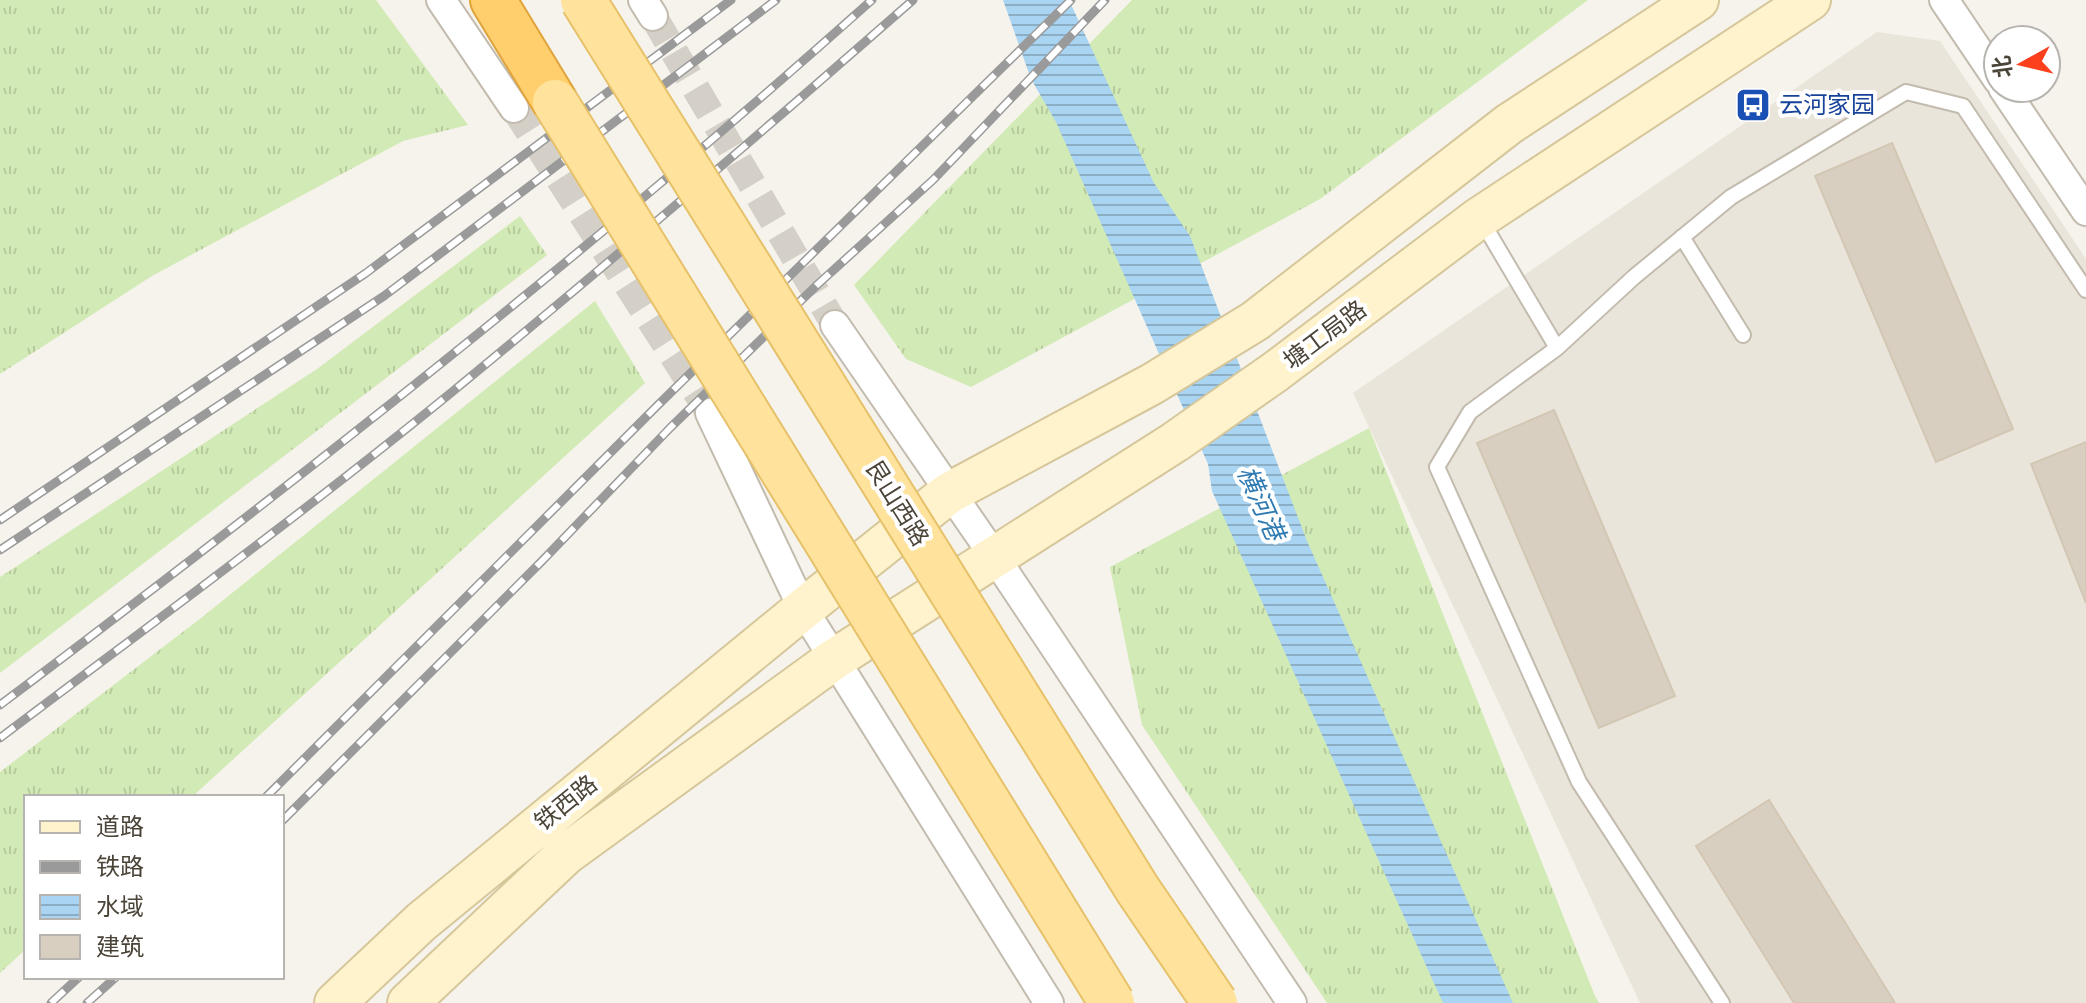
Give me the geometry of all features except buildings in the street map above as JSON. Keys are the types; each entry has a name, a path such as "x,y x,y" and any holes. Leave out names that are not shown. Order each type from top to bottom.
{"highway":[{"path":"493,0 534,105"}],"main road":[{"name":"艮山西路","path":"583,0 1138,890 1215,1003"},
{"path":"803,609 949,493 1152,384 1255,321 1509,124 1698,0"},
{"name":"塘工局路","path":"833,660 1175,442 1275,372 1479,218 1810,0"},
{"path":"534,105 1112,1003"},
{"name":"铁西路","path":"335,1003 421,922 803,609"},
{"name":"铁西路","path":"408,1003 566,854 833,660"}],"street":[{"path":"441,0 534,105"},
{"path":"1944,0 1982,56"},
{"path":"2014,104 2086,211"},
{"name":"艮山西路","path":"835,325 994,556 1292,1003"},
{"path":"710,413 803,609 1049,1003"}],"lane":[{"path":"1722,1003 1579,782 1437,467 1470,412 1557,348 1634,277 1731,197 1906,92 1963,106 2086,290"},
{"path":"1479,218 1557,348"},
{"path":"1682,237 1743,335"}],"shaded area":[{"path":"1877,32 1940,41 2086,259 2086,1003 1640,1003 1353,393"}],"green space":[{"path":"0,0 376,0 468,125 403,141 152,276 0,374"},
{"path":"1132,0 1588,0 1320,199 971,387 906,359 854,285"},
{"path":"520,216 547,255 0,673 0,577 317,369"},
{"path":"595,301 645,383 194,795 24,795 24,951 0,973 0,772 201,618"},
{"path":"1369,428 1599,1003 1327,1003 1142,725 1110,567"}],"water":[{"name":"横河港","path":"1003,0 1069,0 1154,183 1190,236 1307,541 1513,1003 1443,1003 1212,491 1208,464 1056,122 1031,79"}],"tunnel":[{"path":"653,16 835,325"},
{"path":"514,108 710,413"}],"railway":[{"path":"0,520 366,273 731,0"},
{"path":"0,550 384,296 776,0"},
{"path":"0,705 444,362 660,184 872,0"},
{"path":"0,738 397,437 684,198 913,0"},
{"path":"268,795 658,405 1071,0"},
{"path":"284,819 670,428 817,285 933,180 1105,0"},
{"path":"51,1003 77,979"},
{"path":"87,1003 114,979"}],"place":[{"name":"云河家园","path":"1753,105"}]}
